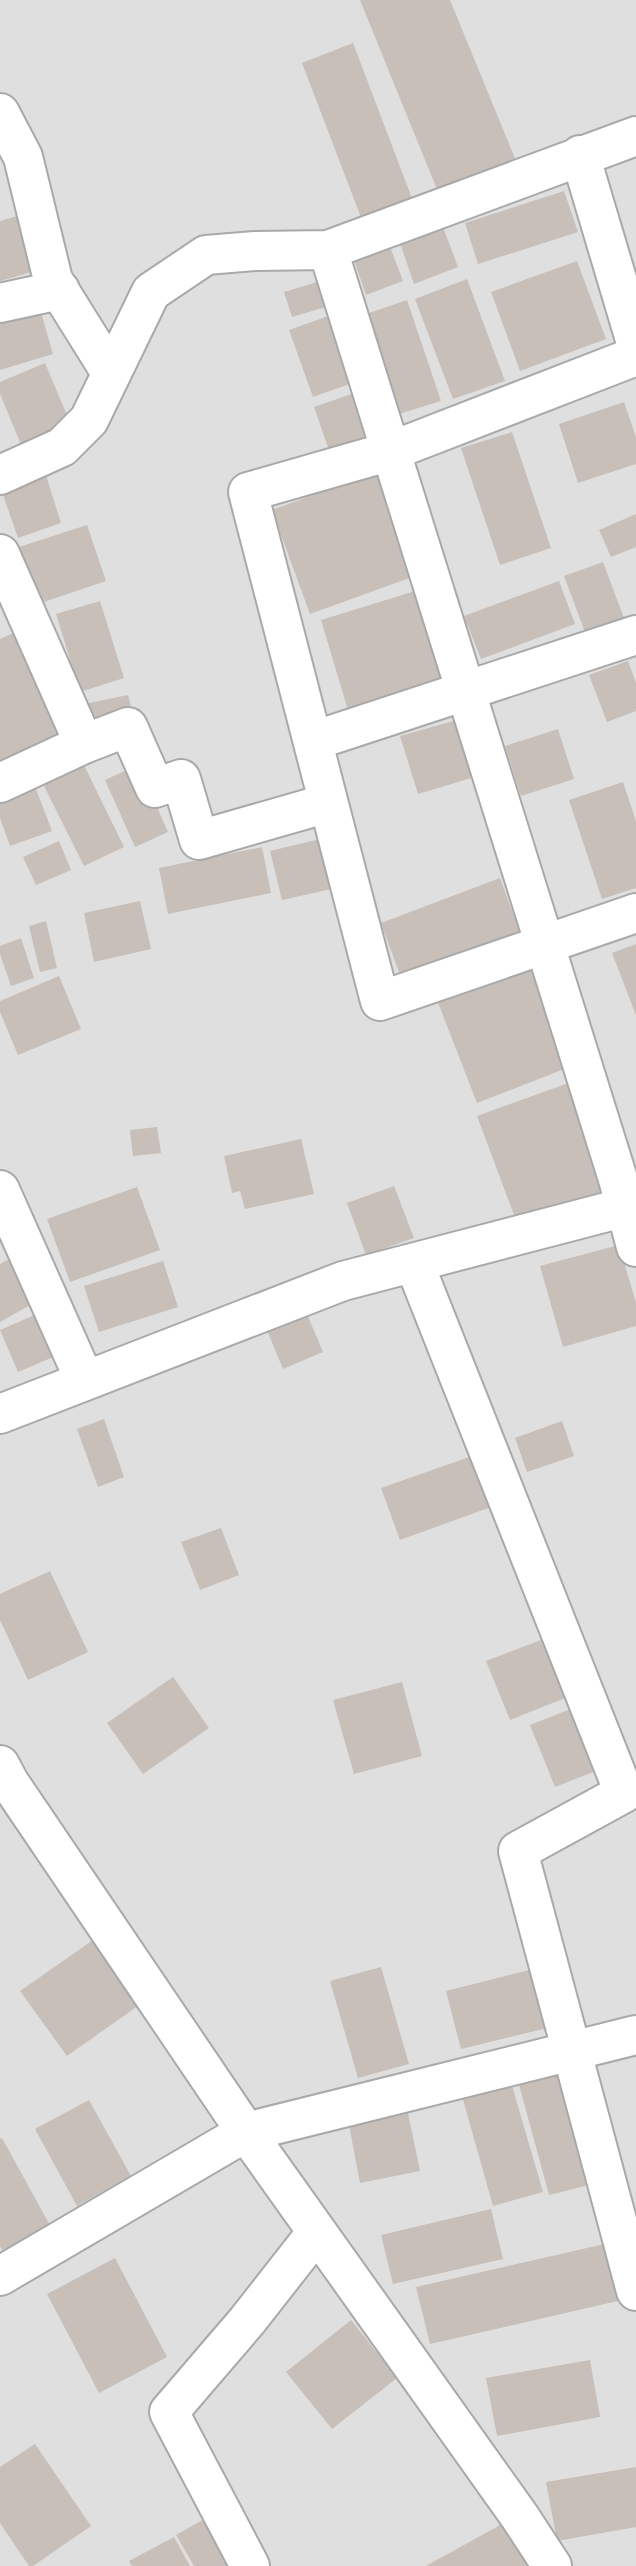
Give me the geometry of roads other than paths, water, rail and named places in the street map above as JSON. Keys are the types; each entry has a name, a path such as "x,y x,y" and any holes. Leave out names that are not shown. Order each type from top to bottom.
{"street":[{"path":"0,113 23,157 53,279 111,373"},
{"path":"0,475 62,447 89,420 150,292 206,255 328,250 636,136"},
{"path":"580,155 636,343"},
{"path":"328,250 545,945 626,1186 636,1247"},
{"path":"0,303 60,290"},
{"path":"636,356 391,451 248,492 380,1001 636,913"},
{"path":"0,554 84,744"},
{"path":"313,741 636,635"},
{"path":"0,783 128,727 155,788 181,779 199,839 328,803"},
{"path":"0,1414 343,1281 414,1263 626,1186"},
{"path":"0,1190 85,1381"},
{"path":"414,1263 624,1793 519,1851 636,2291"},
{"path":"0,1765 246,2132 552,2566"},
{"path":"0,2276 246,2132 636,2035"},
{"path":"250,2566 169,2412 247,2321 316,2233"}]}
